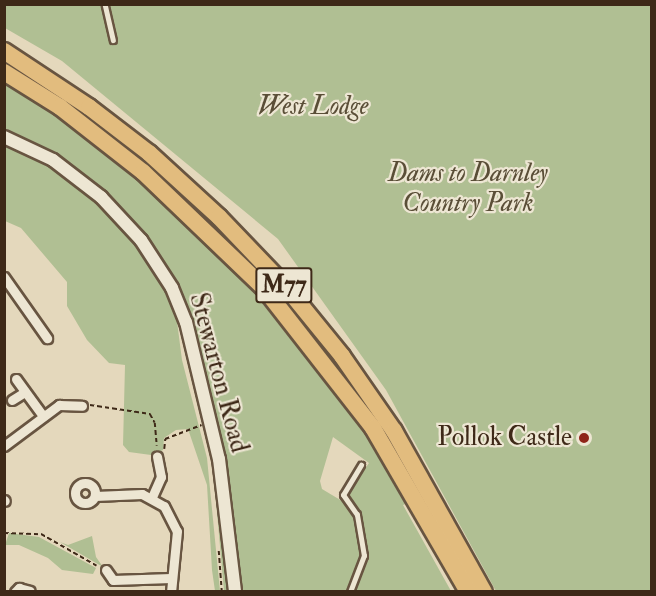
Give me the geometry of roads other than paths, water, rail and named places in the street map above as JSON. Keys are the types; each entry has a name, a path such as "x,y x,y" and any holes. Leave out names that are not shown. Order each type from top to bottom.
{"highway":[{"name":"M77","path":"4,51 77,99 149,153 219,217 286,287 342,356 394,431 484,591"},
{"name":"M77","path":"4,72 68,114 150,177 263,287 373,428 468,591"}],"main road":[{"name":"Stewarton Road","path":"4,136 53,160 101,197 141,240 172,288 186,322 217,448 235,591"}],"street":[{"path":"4,278 47,338"},
{"path":"16,380 43,416"},
{"path":"12,400 25,392"},
{"path":"4,446 59,405 82,406"},
{"path":"152,497 161,477 160,453"},
{"path":"95,496 136,493 152,497 169,514 177,531 171,591"},
{"path":"106,570 113,580"},
{"path":"18,577 17,590 30,591"},
{"path":"105,589 113,580 171,578"}],"lane":[{"path":"105,4 113,40"},
{"path":"350,591 364,556 357,516 343,495 361,465"}],"place":[{"name":"Pollok Castle","path":"584,438"}],"park label":[{"name":"West Lodge","path":"313,107"},
{"name":"Dams to Darnley Country Park","path":"468,188"}]}
